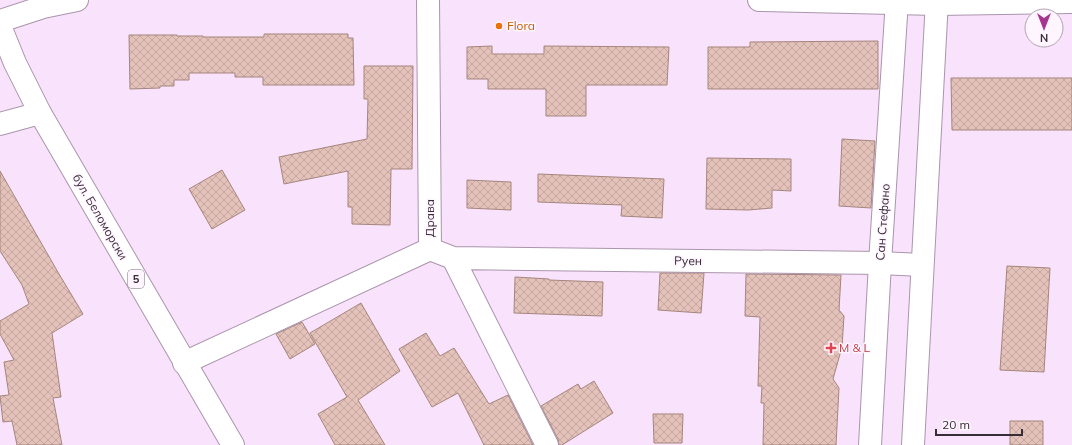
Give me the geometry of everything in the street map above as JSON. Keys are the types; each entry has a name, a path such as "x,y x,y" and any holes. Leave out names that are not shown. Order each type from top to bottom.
{"street":[{"path":"0,21 43,7 77,0"},
{"name":"Драва","path":"428,0 430,249 454,258"},
{"path":"759,0 1072,2"},
{"name":"Сан Стефано","path":"870,445 897,1"},
{"path":"913,445 937,2"},
{"name":"бул. Беломорски","path":"0,26 15,63 40,113 233,445"},
{"path":"0,124 40,113"},
{"path":"184,363 430,249"},
{"path":"454,258 548,445"},
{"name":"Руен","path":"454,258 880,263 922,265"}],"building":[{"path":"264,34 348,34 348,38 353,38 354,85 263,85 263,77 235,77 235,73 189,73 189,80 174,80 174,86 130,89 129,35 264,37"},
{"path":"878,41 878,89 708,89 708,47 750,47 750,42"},
{"path":"492,46 492,54 544,54 544,46 669,47 667,85 586,85 586,116 546,116 546,89 488,89 488,79 467,79 467,47"},
{"path":"364,66 413,66 412,169 391,169 390,225 352,224 352,207 348,207 348,171 284,184 279,157 367,139 368,99 364,99"},
{"path":"951,78 1072,78 1072,130 952,130"},
{"path":"842,139 875,141 871,208 839,206"},
{"path":"707,158 791,159 791,191 772,190 772,208 748,210 706,209"},
{"path":"222,170 245,210 212,229 189,189"},
{"path":"0,171 83,314 52,333 61,397 53,398 62,445 17,445 12,421 3,422 0,396 9,395 4,362 14,360 0,334 0,321 29,304 22,285 0,251"},
{"path":"538,174 664,179 662,218 621,216 622,205 538,202"},
{"path":"467,180 511,182 511,210 467,208"},
{"path":"1007,266 1050,268 1044,372 1000,370"},
{"path":"660,273 704,273 701,313 658,310"},
{"path":"746,274 841,275 839,310 844,316 842,347 833,379 839,388 836,445 763,445 764,403 761,403 762,386 758,386 760,317 745,316"},
{"path":"515,277 603,282 602,316 514,313"},
{"path":"361,303 400,371 358,400 385,445 335,445 318,414 347,397 310,333"},
{"path":"302,322 315,344 290,359 276,334"},
{"path":"426,333 440,356 454,348 489,404 508,395 533,445 484,445 458,393 432,407 399,349"},
{"path":"594,381 613,413 562,445 559,445 558,439 541,406 578,384 581,389"},
{"path":"653,414 683,414 682,443 654,443"},
{"path":"1010,421 1043,421 1043,445 1010,445"}],"place":[{"name":"Flora","path":"499,26"},
{"name":"M & L","path":"831,348"}]}
